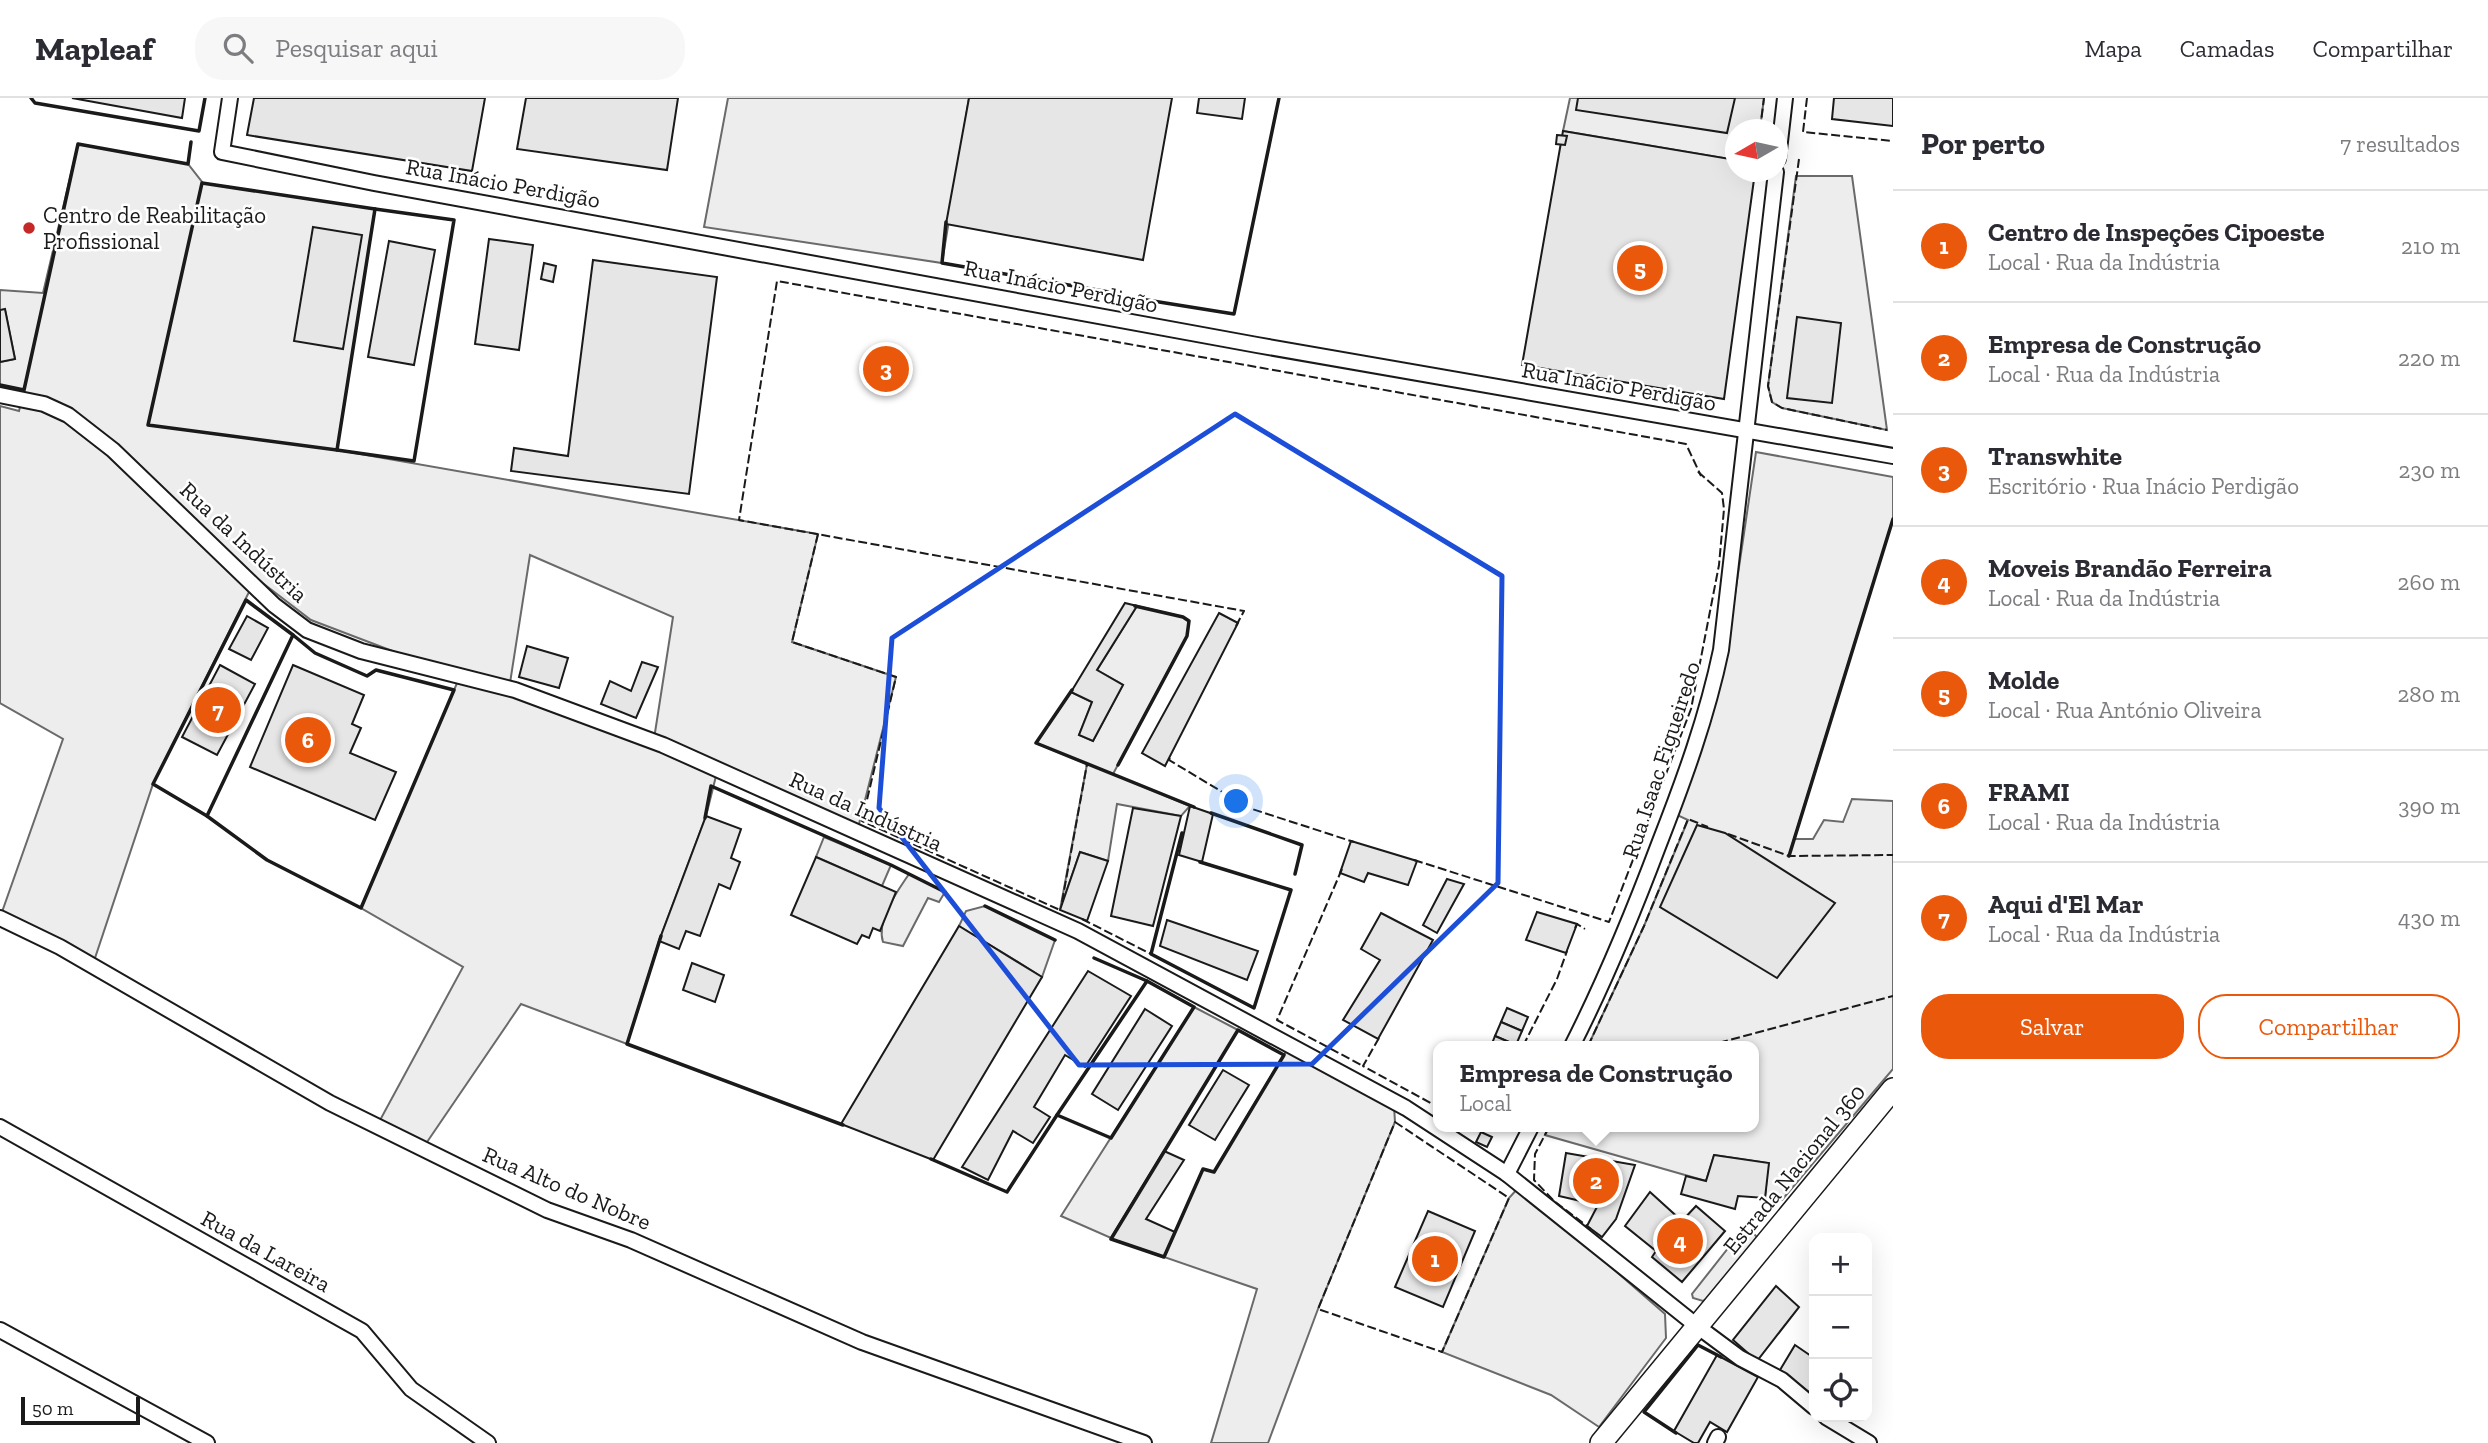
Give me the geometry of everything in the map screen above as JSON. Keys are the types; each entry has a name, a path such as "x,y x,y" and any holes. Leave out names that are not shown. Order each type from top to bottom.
{"main road":[{"name":"Estrada Nacional 360","path":"1601,1443 1893,1090"}],"street":[{"name":"Rua Inácio Perdigão","path":"230,98 222,152 374,183 1257,345 1893,456"},
{"path":"1782,119 1784,98"},
{"name":"Rua Isaac Figueiredo","path":"1574,1041 1628,924 1676,799 1711,695 1721,650 1775,182"},
{"name":"Rua da Indústria","path":"0,395 44,404 68,415 113,450 274,605 307,629 361,651 516,690 663,745 1066,926 1406,1108 1433,1126"},
{"name":"Rua Alto do Nobre","path":"0,918 60,947 330,1102 547,1210 631,1240 862,1342 1144,1443"},
{"name":"Rua da Lareira","path":"0,1127 362,1331 411,1389 488,1443"},
{"name":"Rua da Indústria","path":"1443,1132 1507,1174 1696,1326 1740,1358 1782,1380 1809,1403"},
{"path":"1507,1174 1528,1132"},
{"path":"0,1330 206,1443"},
{"path":"1834,1422 1869,1443"}],"highlighted area":[{"path":"1235,414 1502,576 1498,883 1312,1064 1079,1065 879,808 892,638"}],"shaded area":[{"path":"728,98 969,98 942,263 704,227"},
{"path":"1570,98 1764,98 1761,119 1725,119 1725,158 1563,131"},
{"path":"78,144 188,164 203,183 375,209 337,450 818,534 792,642 896,677 858,828 654,739 673,617 530,555 510,683 395,652 311,620 256,578 153,784 93,964 2,912 63,739 0,703 0,406 19,411 24,390 0,385 0,362 15,359 5,310 0,310 0,290 43,293"},
{"path":"1796,176 1852,176 1887,430 1782,408 1772,402 1768,386"},
{"path":"1756,452 1893,477 1893,519 1794,839 1813,839 1824,820 1843,822 1852,799 1893,801 1893,1069 1782,1200 1765,1198 1768,1163 1714,1155 1706,1181 1545,1135 1546,1132 1759,1132 1759,1041 1590,1041 1644,926 1688,820 1677,815 1725,662"},
{"path":"1137,606 1183,617 1189,621 1187,636 1113,774 1190,806 1181,816 1117,804 1108,861 1080,852 1060,910 1087,764 1036,743 1071,692 1092,702 1079,735 1093,741 1123,685 1097,670"},
{"path":"460,676 717,772 706,816 659,941 627,1044 521,1004 425,1145 379,1122 463,967 361,908"},
{"path":"824,837 891,865 882,886 816,857"},
{"path":"909,874 945,892 939,902 928,898 903,946 883,942 882,925 885,916"},
{"path":"985,906 1055,940 1042,977 959,926 966,911"},
{"path":"1194,1007 1238,1030 1111,1238 1061,1216"},
{"path":"1288,1048 1394,1106 1395,1122 1318,1309 1268,1443 1211,1443 1257,1289 1164,1257 1203,1169 1214,1172"},
{"path":"1519,1187 1665,1314 1666,1338 1599,1427 1551,1395 1442,1352 1509,1198"},
{"path":"1750,1230 1757,1237 1709,1297 1703,1301 1693,1298 1692,1294 1740,1233"}],"building":[{"path":"72,98 185,98 182,118"},
{"path":"254,98 485,98 472,171 247,135"},
{"path":"526,98 678,98 667,170 517,149"},
{"path":"969,98 1172,98 1143,260 946,224"},
{"path":"1199,98 1245,98 1242,119 1197,113"},
{"path":"1578,98 1735,98 1730,119 1725,119 1725,133 1576,110"},
{"path":"1834,98 1893,98 1893,126 1832,119"},
{"path":"1563,131 1725,158 1725,182 1754,182 1724,399 1522,365"},
{"path":"1557,135 1567,136 1565,145 1556,144"},
{"path":"313,227 362,235 343,349 294,341"},
{"path":"489,239 533,245 519,350 475,344"},
{"path":"389,241 435,250 414,365 368,357"},
{"path":"593,260 717,277 689,494 511,471 514,448 568,456"},
{"path":"544,263 556,266 553,282 541,279"},
{"path":"5,309 15,359 0,362 0,310"},
{"path":"1797,317 1841,323 1832,403 1787,398"},
{"path":"1125,603 1137,606 1097,670 1123,685 1093,741 1079,735 1092,702 1071,692"},
{"path":"1219,613 1238,623 1165,766 1142,753"},
{"path":"247,616 268,628 251,660 229,649"},
{"path":"527,646 568,658 559,688 519,677"},
{"path":"642,662 658,667 636,718 601,704 610,681 631,691"},
{"path":"220,665 255,684 217,755 182,737"},
{"path":"293,665 364,695 352,724 361,728 350,753 396,772 375,820 250,767"},
{"path":"1190,806 1213,814 1202,862 1179,855"},
{"path":"1133,808 1181,816 1153,926 1111,916"},
{"path":"706,816 741,829 731,858 740,862 730,889 719,884 700,936 686,931 679,949 659,941"},
{"path":"1697,825 1725,833 1835,903 1777,978 1660,907"},
{"path":"1351,841 1417,861 1408,885 1368,873 1364,882 1340,873"},
{"path":"1080,852 1108,861 1087,921 1060,910"},
{"path":"816,857 896,892 880,931 873,928 869,938 862,935 857,944 791,915"},
{"path":"1447,879 1464,884 1437,933 1423,925"},
{"path":"1537,912 1577,924 1566,953 1526,940"},
{"path":"1381,913 1433,940 1378,1039 1343,1020 1380,960 1361,949"},
{"path":"1167,920 1258,951 1247,980 1160,946"},
{"path":"959,926 1042,977 933,1160 841,1124"},
{"path":"692,963 724,975 715,1002 683,990"},
{"path":"1088,971 1131,996 1085,1067 1065,1055 1034,1107 1050,1117 1033,1143 1013,1131 988,1180 962,1167"},
{"path":"1507,1008 1528,1017 1522,1031 1501,1022"},
{"path":"1145,1009 1172,1026 1118,1110 1092,1094"},
{"path":"1501,1022 1522,1031 1518,1041 1507,1041 1495,1036"},
{"path":"1495,1036 1507,1041 1493,1041"},
{"path":"1223,1070 1249,1085 1215,1140 1189,1125"},
{"path":"1481,1132 1492,1137 1487,1147 1476,1142"},
{"path":"1164,1151 1184,1160 1146,1219 1175,1232 1164,1257 1111,1239"},
{"path":"1566,1153 1635,1165 1616,1219 1602,1237 1587,1226 1598,1205 1559,1196"},
{"path":"1714,1155 1769,1163 1765,1198 1738,1196 1735,1209 1681,1194 1686,1176 1706,1181"},
{"path":"1650,1192 1682,1221 1696,1206 1725,1231 1682,1282 1652,1257 1656,1251 1625,1226"},
{"path":"1428,1211 1475,1231 1443,1307 1395,1287"},
{"path":"1776,1286 1799,1307 1757,1361 1733,1340"},
{"path":"1795,1345 1809,1355 1809,1392 1780,1370"},
{"path":"1717,1355 1758,1377 1727,1432 1710,1422 1698,1443 1694,1443 1674,1431"}],"fence":[{"path":"1761,119 1764,98"},
{"path":"1807,98 1803,132 1893,141"},
{"path":"1799,159 1768,386 1772,402 1782,408 1887,430"},
{"path":"1236,626 1244,611 739,520 777,281 1686,444 1701,476"},
{"path":"1414,860 1609,922 1691,709 1719,565 1724,509 1722,493 1696,470"},
{"path":"818,534 792,642 896,677 862,821 1060,910"},
{"path":"1170,758 1169,760 1249,808 1354,842"},
{"path":"1062,902 1087,764"},
{"path":"1590,1041 1644,926 1688,819 1708,827"},
{"path":"1728,834 1789,856 1893,855"},
{"path":"1342,869 1277,1020 1363,1066"},
{"path":"1082,919 1151,954"},
{"path":"1575,928 1577,924 1585,929"},
{"path":"1526,1041 1557,979 1567,951"},
{"path":"1726,1041 1893,996"},
{"path":"1379,1038 1363,1066 1433,1104"},
{"path":"1395,1122 1509,1198 1442,1352 1318,1309 1395,1122"},
{"path":"1546,1132 1535,1154 1534,1180 1554,1201 1591,1229"}],"wall":[{"path":"31,98 35,103 199,131 205,98"},
{"path":"1128,297 1234,314 1279,98"},
{"path":"0,385 24,390 78,144 188,164 191,142"},
{"path":"202,183 375,209 337,450 148,425 202,183"},
{"path":"337,450 414,461 454,220 375,209"},
{"path":"946,222 942,263 1120,294"},
{"path":"1789,856 1893,519"},
{"path":"207,816 153,784 246,600 293,635"},
{"path":"1118,765 1187,636 1189,621 1183,617 1135,606"},
{"path":"293,635 315,653 367,676 376,670 454,690 361,908 267,860 207,816 293,635"},
{"path":"1072,690 1036,743 1194,807"},
{"path":"705,818 711,786 891,865 945,892"},
{"path":"1211,813 1302,845 1295,874"},
{"path":"1182,833 1151,954 1254,1008 1291,890 1200,862"},
{"path":"985,906 1055,940"},
{"path":"661,936 627,1044 843,1125"},
{"path":"1094,958 1147,981"},
{"path":"1147,981 1194,1007 1111,1138 1057,1115 1147,981"},
{"path":"1238,1030 1284,1055 1214,1172 1203,1169 1164,1257 1111,1239 1238,1030"},
{"path":"931,1159 1007,1192 1057,1115"},
{"path":"1676,1433 1644,1412 1698,1345 1721,1357"}],"place":[{"name":"Centro de Reabilitação Profissional","path":"29,228"},
{"name":"Molde","path":"1640,268"},
{"name":"Transwhite","path":"886,369"},
{"name":"Aqui d'El Mar","path":"218,710"},
{"name":"FRAMI","path":"308,740"},
{"name":"Empresa de Construção","path":"1596,1181"},
{"name":"Moveis Brandão Ferreira","path":"1680,1241"},
{"name":"Centro de Inspeções Cipoeste","path":"1435,1259"}]}
